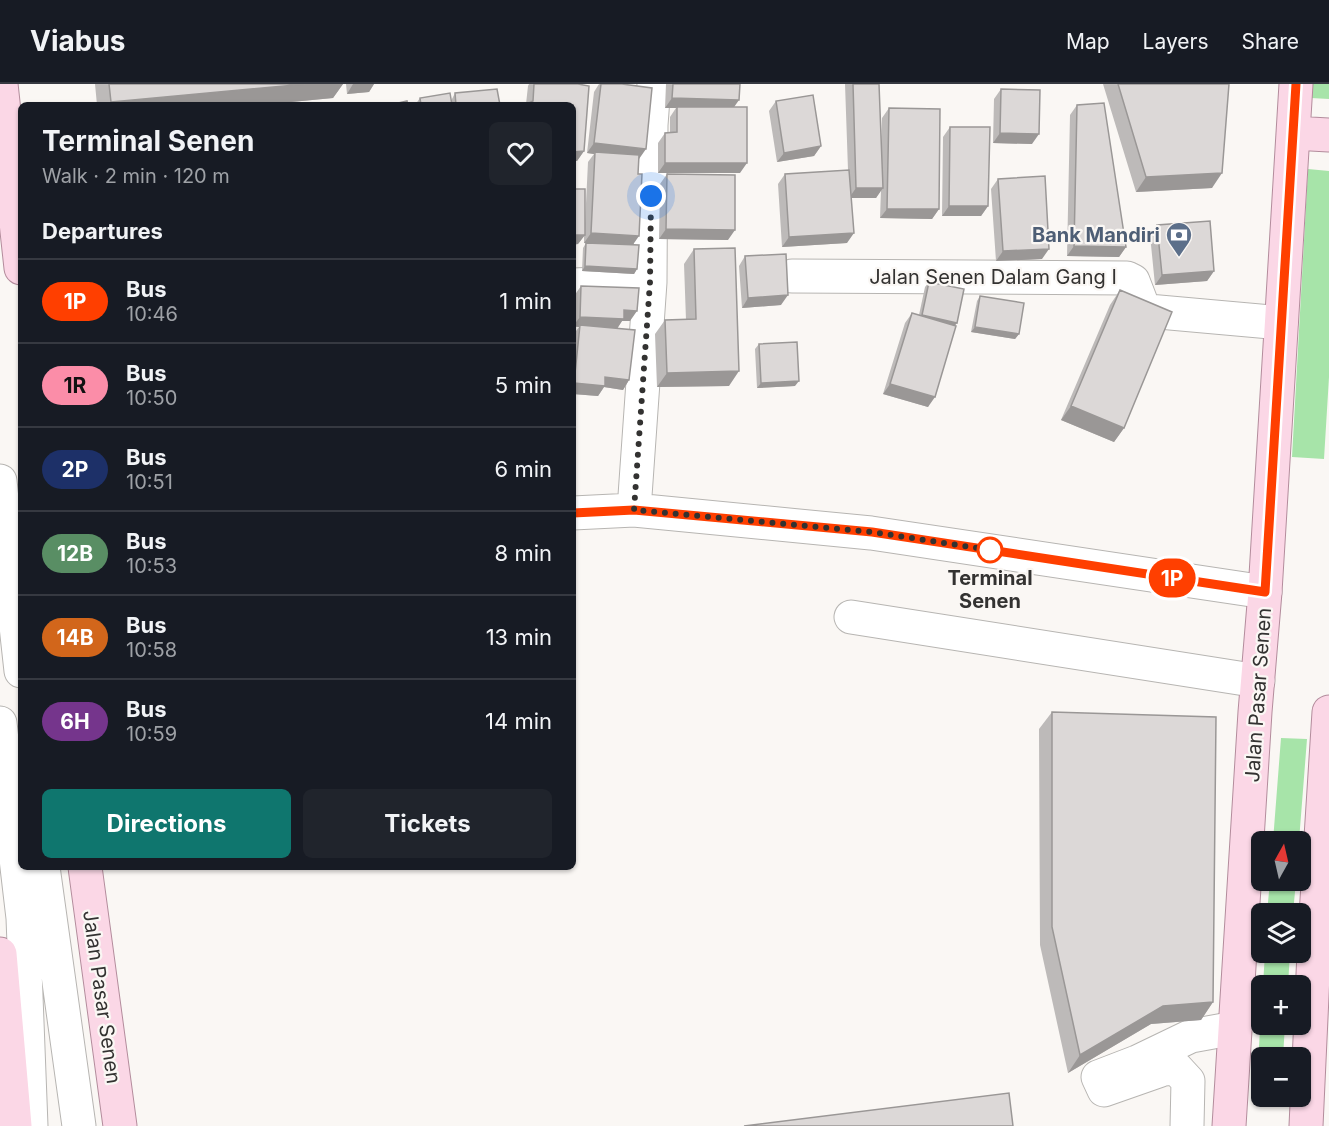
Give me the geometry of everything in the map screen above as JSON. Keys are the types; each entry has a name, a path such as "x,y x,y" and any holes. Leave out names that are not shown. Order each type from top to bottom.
{"main road":[{"path":"1,84 18,240"},
{"name":"Jalan Pasar Senen","path":"1229,1126 1296,84"},
{"path":"1293,133 1329,135"},
{"path":"1306,1126 1315,931 1329,712"},
{"name":"Jalan Pasar Senen","path":"85,870 120,1126"},
{"path":"0,954 18,1124"}],"street":[{"path":"634,510 650,282 651,125 654,86"},
{"name":"Jalan Senen Dalam Gang I","path":"792,276 1127,278 1133,281 1143,308 1148,311 1281,323"},
{"path":"576,285 650,282"},
{"path":"0,481 18,644"},
{"path":"576,513 634,510 872,532 1265,592"},
{"path":"851,617 1258,681"},
{"path":"0,723 23,918 18,1124"},
{"path":"43,870 79,1126"},
{"path":"1187,1126 1188,1081 1176,1068 1164,1069 1104,1090 1098,1077 1137,1062 1191,1036 1235,1028"}],"green space":[{"path":"1312,84 1329,84 1329,99 1311,98"},
{"path":"1308,169 1329,171 1329,377 1324,459 1292,457"},
{"path":"1281,738 1307,739 1300,831 1274,831"},
{"path":"1269,891 1295,891 1294,903 1268,903"},
{"path":"1264,963 1289,963 1289,975 1264,975"},
{"path":"1260,1035 1284,1035 1284,1047 1259,1047"}],"building":[{"path":"109,84 306,84 111,102"},
{"path":"534,84 589,86 584,151 576,152 576,102 531,102 533,101"},
{"path":"601,84 652,88 646,149 594,143"},
{"path":"673,84 740,84 739,100 672,98"},
{"path":"853,84 879,84 883,188 856,188"},
{"path":"1118,84 1229,84 1222,173 1146,177"},
{"path":"497,89 499,102 456,102 455,93"},
{"path":"1001,89 1040,90 1039,134 1000,133"},
{"path":"450,93 452,102 421,102 420,98"},
{"path":"813,95 821,146 784,153 776,101"},
{"path":"1104,103 1126,247 1074,246 1077,105"},
{"path":"677,107 747,107 747,163 665,163 665,133 677,132"},
{"path":"889,108 940,109 939,209 887,209"},
{"path":"950,127 990,127 988,206 949,206"},
{"path":"595,152 639,155 638,174 642,174 639,236 591,233"},
{"path":"849,170 854,233 789,237 785,174"},
{"path":"667,174 735,175 735,230 666,229"},
{"path":"1045,176 1049,249 1003,251 998,179"},
{"path":"576,189 585,189 585,235 576,235"},
{"name":"Bank Mandiri","path":"1210,221 1214,271 1162,275 1157,225"},
{"path":"586,243 639,245 637,269 585,266"},
{"path":"735,248 739,371 667,373 665,320 696,319 694,249"},
{"path":"786,254 788,295 748,298 745,256"},
{"path":"929,282 964,289 957,323 922,315"},
{"path":"581,286 639,288 637,311 624,310 624,319 580,317"},
{"path":"1120,290 1172,312 1124,428 1071,406"},
{"path":"980,296 1024,303 1019,334 975,327"},
{"path":"912,313 956,326 935,397 890,384"},
{"path":"580,325 635,330 629,380 605,377 605,386 576,383"},
{"path":"797,342 799,381 761,383 759,344"},
{"path":"1052,712 1216,717 1213,1002 1163,1006 1080,1055 1052,927"},
{"path":"1009,1093 1013,1126 744,1126"}],"bus line":[{"name":"1P","path":"576,513 634,510 872,532 1265,592 1296,84"}],"place":[{"name":"Bank Mandiri","path":"1179,258"},
{"name":"Terminal Senen","path":"990,550"}],"route":[{"path":"651,196 650,282 634,510 872,532 990,550"}]}
